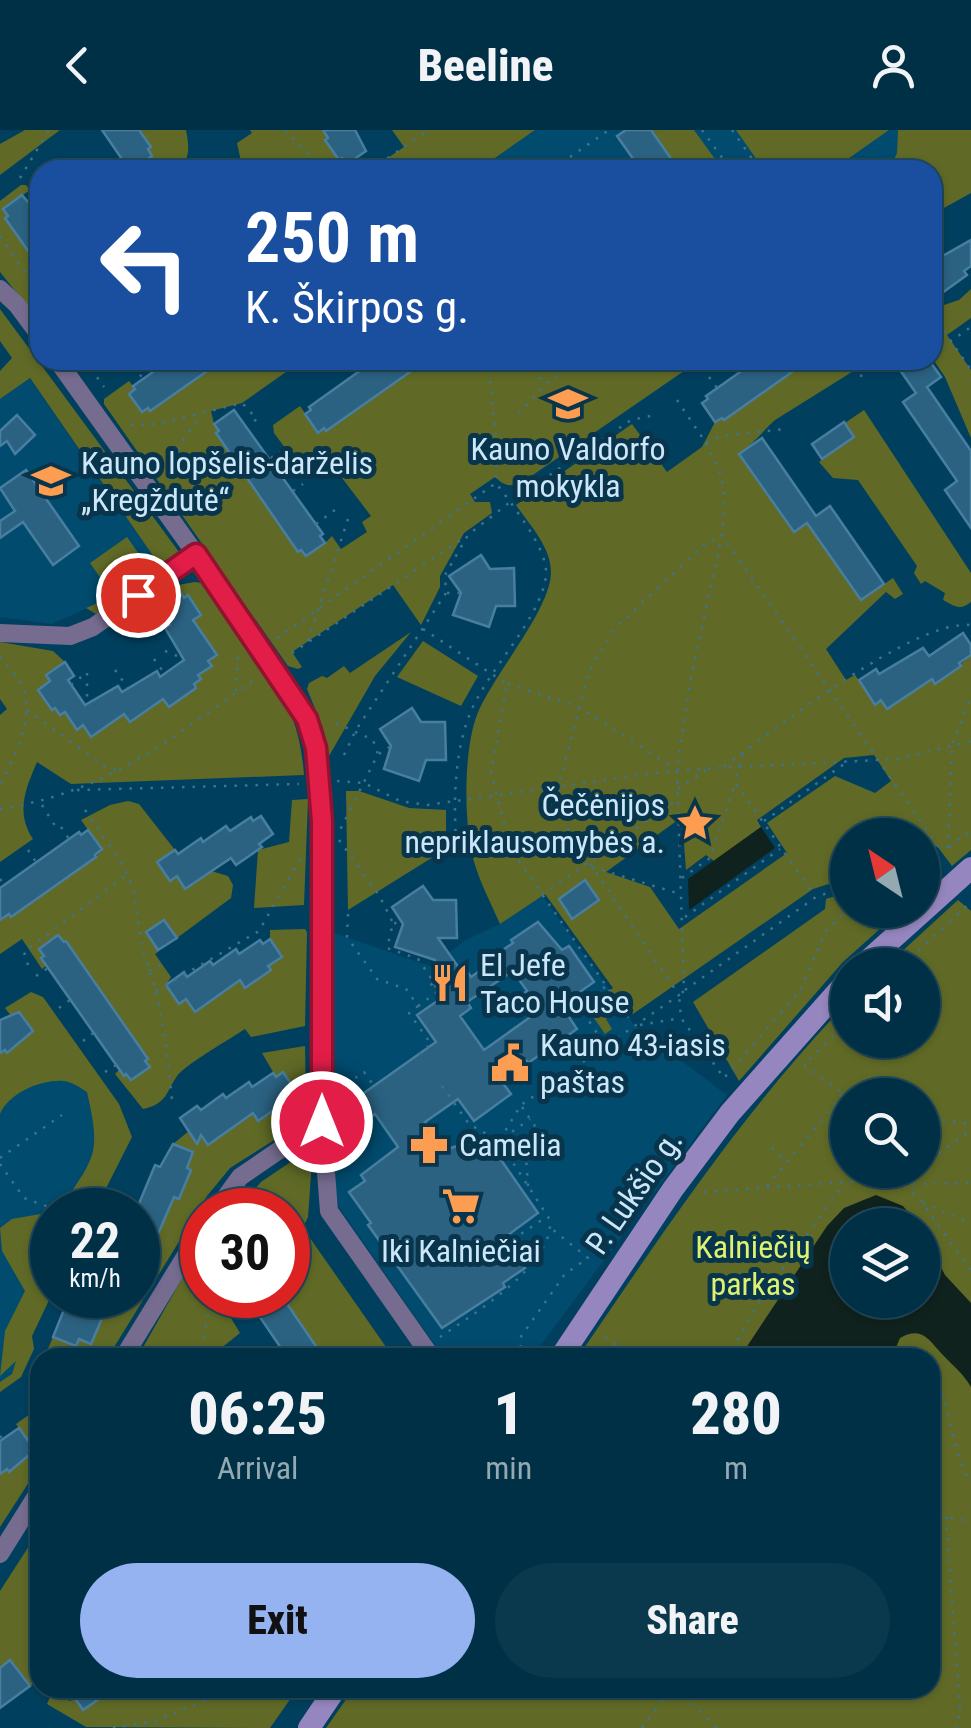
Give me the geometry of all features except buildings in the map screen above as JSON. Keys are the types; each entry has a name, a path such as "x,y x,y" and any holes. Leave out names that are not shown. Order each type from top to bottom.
{"main road":[{"path":"883,948 971,868"},
{"name":"P. Lukšio g.","path":"567,1348 673,1189 730,1114 830,1000"},
{"path":"309,1728 329,1698"}],"street":[{"path":"0,290 30,323"},
{"path":"65,370 240,616 307,719 316,748 322,821 322,1122 329,1211 425,1348"},
{"path":"0,634 70,636 93,626 196,554"},
{"path":"232,1188 240,1177 322,1122"},
{"path":"130,1348 180,1265"},
{"path":"0,1554 30,1506"}],"path":[{"path":"31,160 49,130"},
{"path":"285,130 314,160"},
{"path":"385,160 429,130"},
{"path":"570,157 609,130"},
{"path":"702,130 724,160"},
{"path":"732,130 753,160"},
{"path":"20,178 30,161"},
{"path":"0,236 30,280"},
{"path":"951,342 971,328"},
{"path":"942,329 971,370"},
{"path":"942,335 951,342"},
{"path":"92,370 104,388"},
{"path":"137,370 144,379"},
{"path":"458,860 454,802 469,716 536,605 546,573 539,546 496,483 489,370"},
{"path":"535,370 545,384"},
{"path":"519,414 545,384 565,370"},
{"path":"861,377 862,370"},
{"path":"708,378 716,388"},
{"path":"677,400 706,442 723,486 722,535 690,682 677,770 681,1018 724,1078 800,990 830,927"},
{"path":"131,425 158,424 242,403 257,419 248,426"},
{"path":"169,480 180,444 202,414"},
{"path":"292,653 632,420 655,416"},
{"path":"706,442 746,432 786,430"},
{"path":"270,458 280,452"},
{"path":"0,809 41,802 122,771 266,671 255,654 262,648 496,483"},
{"path":"293,491 303,484"},
{"path":"316,524 339,508"},
{"path":"307,643 348,519"},
{"path":"722,535 942,852 971,830"},
{"path":"682,993 569,832 558,787 589,672 616,627 706,542 722,535"},
{"path":"344,756 356,730 446,593 445,575 468,536"},
{"path":"446,593 460,593"},
{"path":"236,692 240,616"},
{"path":"158,626 166,620"},
{"path":"724,766 892,649 950,626 971,626"},
{"path":"423,629 491,676 578,707 677,770"},
{"path":"166,652 182,658"},
{"path":"0,657 22,685 26,722 18,750 0,786"},
{"path":"154,659 164,674"},
{"path":"115,670 128,688"},
{"path":"70,684 86,674 87,704"},
{"path":"507,684 491,773 511,850 635,1026"},
{"path":"948,848 952,746 971,696"},
{"path":"24,708 107,768 122,771"},
{"path":"336,722 373,740 378,754"},
{"path":"74,790 364,783 400,801 428,806 677,770 878,761 971,742"},
{"path":"337,837 378,754 391,746"},
{"path":"681,878 710,858 744,752"},
{"path":"763,822 848,762"},
{"path":"678,790 710,768"},
{"path":"735,782 816,897"},
{"path":"542,895 679,798"},
{"path":"41,802 70,838"},
{"path":"84,810 134,890 148,972 156,990 165,1036 172,1100"},
{"path":"322,821 379,895 393,923 387,948 418,960 437,992 408,1013 430,1044 419,1054"},
{"path":"682,919 782,848"},
{"path":"28,850 36,862"},
{"path":"156,990 259,931 302,856"},
{"path":"590,864 682,894"},
{"path":"28,965 24,952 127,874"},
{"path":"0,879 4,885"},
{"path":"507,1133 521,1106 816,897 830,892"},
{"path":"921,948 971,902"},
{"path":"348,914 347,937 376,979 406,989 418,1006"},
{"path":"562,924 572,917"},
{"path":"393,923 403,924"},
{"path":"148,972 162,964"},
{"path":"36,976 48,968"},
{"path":"606,986 578,1005 606,1046"},
{"path":"59,1008 70,1000"},
{"path":"635,1026 681,1018"},
{"path":"82,1041 94,1033"},
{"path":"830,1038 804,1065 830,1085"},
{"path":"105,1072 116,1065"},
{"path":"322,1101 364,1072 374,1086"},
{"path":"442,1086 469,1124 497,1143 547,1216 551,1228 588,1258 565,1274 520,1338 521,1348"},
{"path":"521,1106 559,1150"},
{"path":"767,1186 830,1113"},
{"path":"30,1200 24,1198 0,1161 62,1115"},
{"path":"497,1143 530,1119"},
{"path":"940,1121 971,1127"},
{"path":"940,1152 971,1127"},
{"path":"507,1133 526,1157 528,1187"},
{"path":"526,1157 542,1134"},
{"path":"772,1148 788,1162"},
{"path":"704,1192 830,1183"},
{"path":"940,1183 971,1183"},
{"path":"733,1348 765,1293 841,1188"},
{"path":"908,1188 971,1270"},
{"path":"922,1202 971,1223"},
{"path":"512,1242 547,1216"},
{"path":"433,1348 507,1290 530,1265 551,1228"},
{"path":"508,1234 530,1265"},
{"path":"201,1348 207,1318"},
{"path":"604,1337 620,1348"},
{"path":"940,1386 971,1484"},
{"path":"940,1516 971,1521"},
{"path":"946,1517 960,1708 957,1728"},
{"path":"113,1728 154,1722 212,1698"},
{"path":"642,1728 664,1698"},
{"path":"688,1698 716,1728"}],"shaded area":[{"path":"535,130 971,130 971,193 942,209 942,160 492,160"},
{"name":"Kauno lopšelis-darželis „Kregždutė“","path":"29,378 158,563 105,600 52,624 0,617 0,399"},
{"path":"761,827 775,848 689,910 688,879"},
{"path":"542,895 635,1026 727,1095 539,1348 437,1348 339,1207 334,1180 331,932 430,966 466,940 500,924"},
{"path":"61,1040 126,1133 99,1188 30,1188 30,1318 34,1318 12,1374 0,1382 0,1083"},
{"path":"876,1195 905,1208 844,1208"},
{"path":"830,1223 830,1318 940,1318 940,1265 971,1303 971,1387 940,1348 914,1333 900,1338 896,1348 746,1348"}],"green space":[{"path":"25,130 60,130 0,175 0,144"},
{"path":"139,130 186,130 185,160 146,160 152,156"},
{"path":"250,130 323,130 344,160 241,160 237,143 252,133"},
{"path":"392,130 535,130 492,160 385,160 404,147"},
{"path":"651,130 694,130 716,160 672,160"},
{"path":"736,130 889,130 846,160 757,160"},
{"path":"898,130 971,130 971,193 942,209 942,160 894,160"},
{"path":"21,185 30,190 3,209 8,216 5,219 30,251 30,310 0,272 0,201"},
{"path":"971,289 971,318 947,335 971,370 971,438 940,370 942,306 959,300"},
{"path":"0,309 30,350 30,370 45,370 179,552 176,558 96,614 86,608 105,600 158,563 30,378 0,399 0,371 12,358 0,341"},
{"path":"207,370 289,370 242,403 211,411 214,424 301,550 325,543 332,536 341,549 367,532 362,522 371,516 339,474 303,472 274,433 273,425 300,406 318,432 324,428 327,431 357,405 360,408 413,370 685,370 527,479 510,485 495,477 470,494 475,502 490,502 492,513 464,533 440,576 440,587 421,625 393,585 292,652 302,667 298,669 288,666 104,399 129,381 135,389 129,394 142,412"},
{"name":"Čečėnijos nepriklausomybės a.","path":"794,370 855,370 775,420 739,454 793,532 807,523 861,600 893,578 903,594 895,599 886,592 826,649 846,680 855,675 875,704 881,700 887,709 929,676 935,684 971,656 971,850 952,866 940,850 940,818 830,818 830,884 813,889 633,1014 626,1005 606,1019 612,1029 605,1034 587,1008 613,988 545,894 500,924 481,882 469,834 466,791 472,730 484,699 542,605 551,572 543,545 516,505 632,424 667,472 702,447 715,422 724,420 754,394 757,397","holes":["874,755 891,781 875,793 835,776 767,823 787,853 679,929 650,887 606,872 682,817 686,870 706,855 714,861 761,827 757,820 844,758"]},
{"path":"864,410 971,573 971,602 967,605 954,606 943,600 945,593 925,581 921,584 914,573 917,566 858,480 833,478 819,462 854,437 845,423"},
{"path":"127,537 143,560 106,586 90,563"},
{"path":"202,583 267,680 272,678 279,690 295,725 304,775 71,784 37,762 23,810 33,839 0,862 0,715 7,709 0,699 0,642 53,651 65,662 46,674 50,681 38,690 52,710 55,708 60,715 65,712 76,729 121,709 130,721 148,704 194,684 198,675 211,666 208,661 217,655 203,634 189,623 201,614 188,596 184,598 179,590 161,602 165,609 161,612 154,601 178,585"},
{"path":"411,632 375,676 329,756 323,728 307,689 309,683 322,676 327,678 344,666 350,673"},
{"path":"423,641 478,676 461,706 397,677"},
{"path":"346,791 359,791 409,808 446,810 446,849 348,910"},
{"path":"308,799 304,905 254,908 258,850 289,842 292,800"},
{"path":"128,801 139,804 175,850 157,862 186,888 211,871 228,876 233,885 231,898 177,938 164,920 146,932 171,977 166,985 186,999 194,1011 237,976 246,988 270,971 268,966 282,957 270,939 270,930 307,932 305,1026 251,1037 245,1029 189,1065 161,1101 143,1109 115,1074 119,1070 131,1080 149,1067 145,1061 148,1058 122,1028 125,1025 58,935 39,948 46,966 42,969 22,939 0,954 0,920 102,850 81,820 110,805"},
{"path":"830,898 830,928 881,928 859,948 830,948 830,977 739,1081 693,1002 825,909 826,899"},
{"name":"Kalniečių parkas","path":"958,900 971,911 971,1728 326,1728 347,1698 940,1698 940,1348 584,1348 738,1130 830,1021 830,1058 940,1058 940,948 906,948 927,928 940,928 940,916"},
{"path":"31,992 43,997 119,1104 132,1137 106,1188 74,1188 94,1144 87,1092 67,1082 46,1082 18,1094 0,1114 0,1053 7,1052 32,1031 19,1012 12,1017 5,1008"},
{"path":"305,1046 306,1100 312,1100 312,1116 230,1168 214,1188 184,1188 193,1152 173,1144 189,1131 192,1136 199,1132 208,1144 250,1110 259,1121 295,1090 283,1073 276,1077 262,1053"},
{"path":"295,1159 312,1160 310,1188 256,1188"},
{"path":"167,1195 179,1199 180,1240 160,1272 160,1230"},
{"path":"30,1216 30,1318 41,1318 32,1336 34,1348 30,1348 21,1377 0,1392 0,1382 12,1374 16,1361 0,1376 5,1331 25,1291 2,1251 0,1228 12,1219"},
{"path":"310,1238 387,1348 314,1348 297,1318 310,1318"},
{"path":"180,1282 180,1318 231,1318 240,1333 221,1348 143,1348"},
{"path":"102,1318 132,1318 114,1348 48,1348 53,1337 75,1346 79,1339 91,1343"},
{"path":"30,1414 30,1443 16,1424"},
{"path":"30,1454 30,1480 0,1527 0,1474 10,1471"},
{"path":"30,1544 30,1686 11,1660 0,1667 0,1591"},
{"path":"50,1698 291,1698 270,1728 86,1727 47,1704"}],"place":[{"name":"Kauno Valdorfo mokykla","path":"568,404"},
{"name":"Kauno lopšelis-darželis „Kregždutė“","path":"51,481"},
{"name":"Čečėnijos nepriklausomybės a.","path":"695,823"},
{"name":"El Jefe Taco House","path":"450,983"},
{"name":"Kauno 43-iasis paštas","path":"510,1063"},
{"name":"Camelia","path":"429,1145"},
{"name":"Iki Kalniečiai","path":"461,1206"}],"route":[{"path":"138,595 196,554 307,719 316,748 322,821 322,1122"}]}
